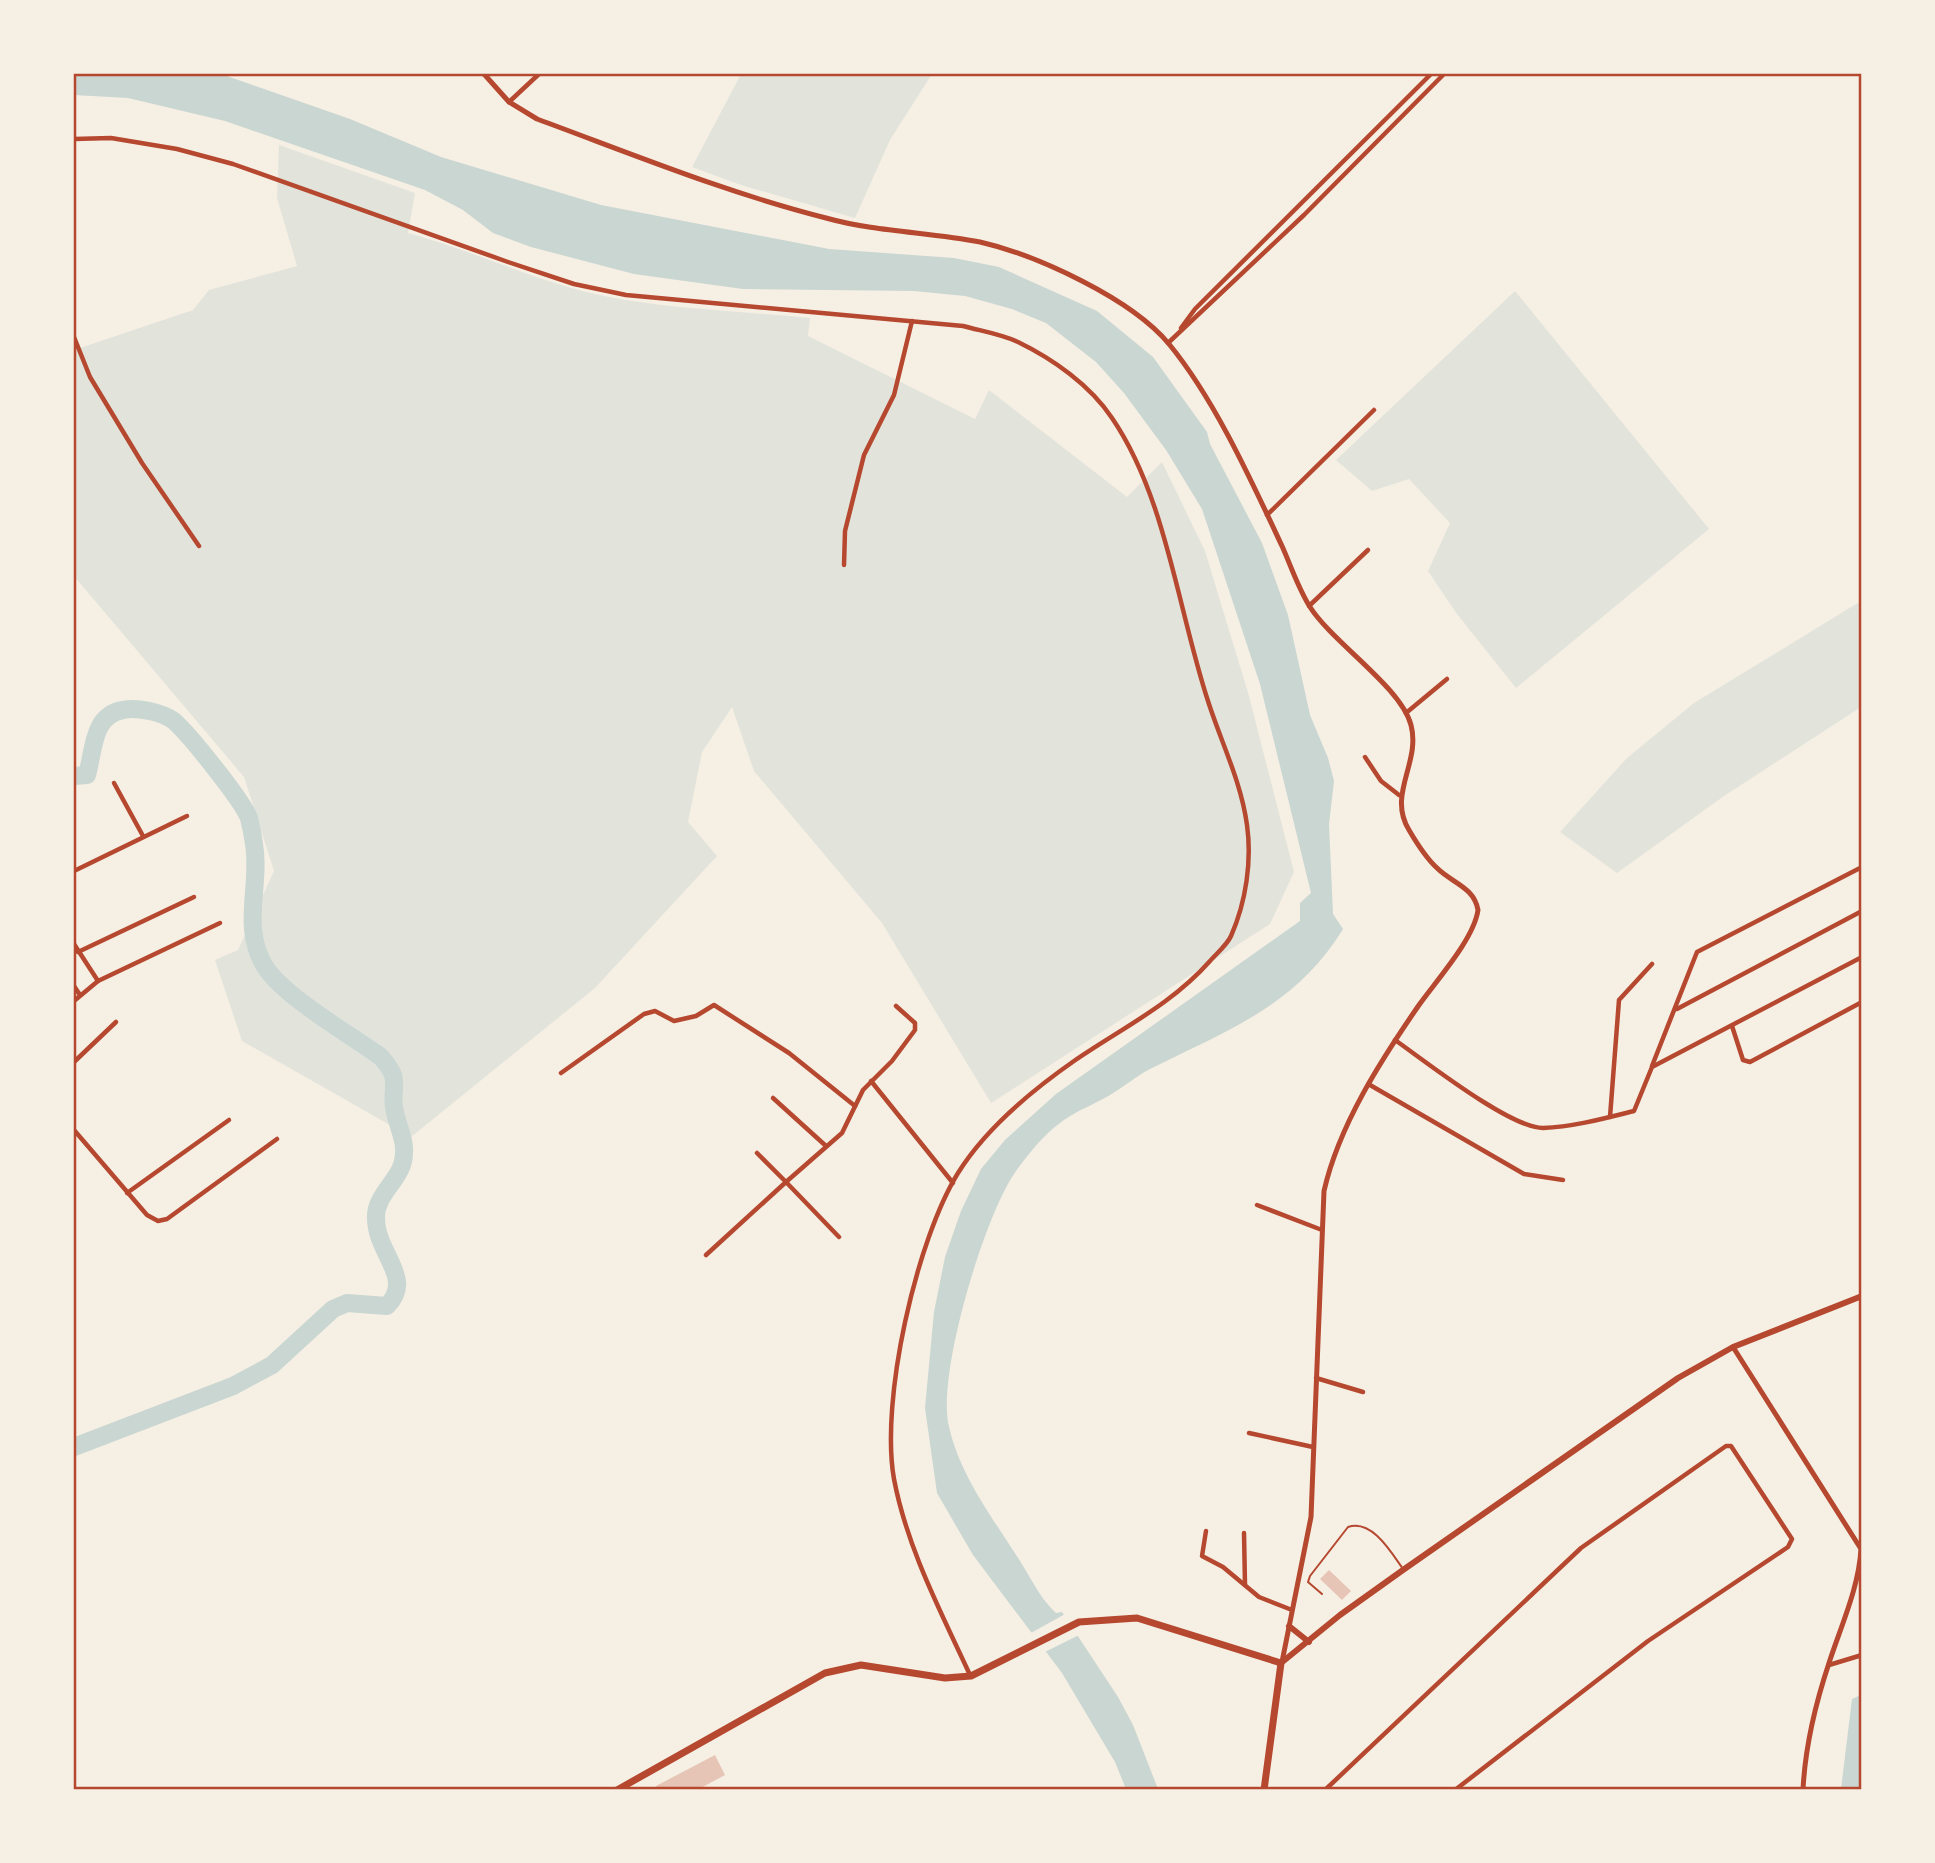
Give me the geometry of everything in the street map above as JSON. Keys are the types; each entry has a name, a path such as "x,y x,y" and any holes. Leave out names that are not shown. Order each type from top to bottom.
{"main road":[{"path":"1264,1790 1282,1663 1403,1570 1678,1378 1733,1347 1861,1296"},
{"path":"617,1790 712,1733 825,1672 860,1665 946,1678 971,1676 1079,1622 1137,1618 1282,1663"},
{"path":"1289,1626 1309,1642"}],"street":[{"path":"484,74 509,102 537,120 736,193 863,227 979,242 1011,251 1105,295 1142,318 1168,343 1224,432 1267,515 1309,606 1396,700 1405,714 1413,738 1409,765 1399,795 1408,828 1436,867 1471,892 1478,910 1465,939 1395,1040 1329,1171 1322,1230 1309,1534 1282,1663"},
{"path":"509,102 539,74"},
{"path":"1179,332 1195,309 1431,74"},
{"path":"1168,343 1304,215 1444,74"},
{"path":"74,139 111,138 177,149 233,164 508,262 600,289 701,303 964,326 1017,341 1078,380 1111,417 1138,466 1155,513 1207,698 1239,786 1248,827 1247,884 1229,940 1185,989 1073,1062 1013,1108 958,1173 934,1223 907,1316 892,1390 893,1474 904,1525 971,1676"},
{"path":"844,565 845,531 864,455 894,395 912,321"},
{"path":"74,337 90,377 142,463 199,546"},
{"path":"1267,515 1374,410"},
{"path":"1309,606 1368,550"},
{"path":"1405,714 1447,679"},
{"path":"1364,757 1381,781 1399,795"},
{"path":"114,783 143,836"},
{"path":"74,871 187,816"},
{"path":"1395,1040 1484,1101 1527,1125 1542,1128 1634,1111 1697,952 1861,867"},
{"path":"78,952 194,897"},
{"path":"1675,1010 1861,911"},
{"path":"74,1001 97,982 220,923"},
{"path":"74,944 97,982"},
{"path":"1652,1067 1861,957"},
{"path":"1610,1117 1618,1045 1619,1000 1653,964"},
{"path":"74,986 80,995"},
{"path":"1732,1026 1744,1060 1750,1062 1861,1002"},
{"path":"561,1073 644,1014 655,1012 674,1021 696,1016 714,1004 789,1053 855,1106"},
{"path":"706,1255 842,1133 871,1081 892,1061 915,1030 915,1023 896,1006"},
{"path":"74,1062 116,1022"},
{"path":"871,1081 953,1183"},
{"path":"1370,1085 1524,1174 1563,1180"},
{"path":"773,1098 827,1146"},
{"path":"128,1193 229,1120"},
{"path":"74,1130 152,1220 167,1219 276,1139"},
{"path":"757,1153 839,1237"},
{"path":"1256,1205 1322,1230"},
{"path":"1733,1347 1856,1537 1861,1549 1858,1577 1828,1665 1810,1739 1803,1790"},
{"path":"1316,1378 1363,1392"},
{"path":"1249,1433 1313,1447"},
{"path":"1325,1790 1581,1548 1726,1446 1731,1446 1791,1539 1788,1547 1648,1641 1455,1790"},
{"path":"1206,1531 1202,1556 1223,1567 1259,1597 1292,1610"},
{"path":"1244,1533 1245,1586"},
{"path":"1828,1665 1861,1656"}],"lane":[{"path":"1322,1594 1308,1582 1310,1576 1348,1527 1353,1525 1367,1528 1374,1534 1403,1570"}],"shaded area":[{"path":"74,74 221,74 350,119 441,157 601,205 829,249 954,258 999,267 1097,311 1153,357 1207,432 1210,444 1262,543 1288,615 1310,715 1328,758 1334,781 1329,824 1333,914 1343,929 1324,956 1282,997 1233,1028 1150,1069 1110,1095 1069,1116 1050,1131 1031,1152 1002,1195 977,1260 956,1336 949,1372 947,1403 949,1427 971,1482 1042,1597 1056,1613 1062,1612 1118,1697 1133,1725 1158,1789 1126,1789 1115,1762 1062,1673 973,1555 937,1493 925,1408 934,1312 945,1257 961,1211 981,1169 1005,1140 1056,1094 1300,921 1300,903 1311,893 1260,684 1202,509 1166,450 1124,393 1096,362 1046,323 1012,309 965,296 914,291 743,289 634,274 531,247 493,233 463,210 425,190 225,121 128,98 74,95"},
{"path":"741,74 932,74 890,140 855,218 741,185 692,167"},
{"path":"279,145 415,193 408,233 551,282 600,295 659,305 810,318 808,336 975,419 989,390 1127,497 1162,462 1205,551 1249,696 1294,872 1270,924 991,1103 882,923 754,771 732,707 702,752 688,822 717,856 595,988 411,1137 242,1041 215,960 238,950 274,871 244,777 74,576 74,350 193,310 209,290 297,266 277,198"},
{"path":"1515,291 1709,529 1516,688 1457,614 1428,571 1450,523 1409,479 1372,491 1336,460"},
{"path":"1861,601 1861,707 1724,796 1617,873 1560,832 1627,758 1694,703"},
{"path":"1861,1695 1861,1789 1841,1789 1852,1699"}],"pier":[{"path":"1067,1613 1081,1634 1043,1653 1029,1634"}],"building":[{"path":"1329,1570 1351,1591 1342,1600 1320,1579"},
{"path":"715,1755 725,1775 697,1790 657,1790 656,1786"}],"waterway":[{"path":"74,776 87,775 96,735 105,719 113,713 129,709 163,715 174,721 191,739 226,783 249,818 255,860 254,935 264,965 273,977 301,1002 386,1063 394,1079 395,1115 404,1150 402,1165 379,1203 376,1218 382,1243 396,1275 395,1296 387,1306 347,1303 333,1309 272,1365 233,1386 74,1447"}]}
